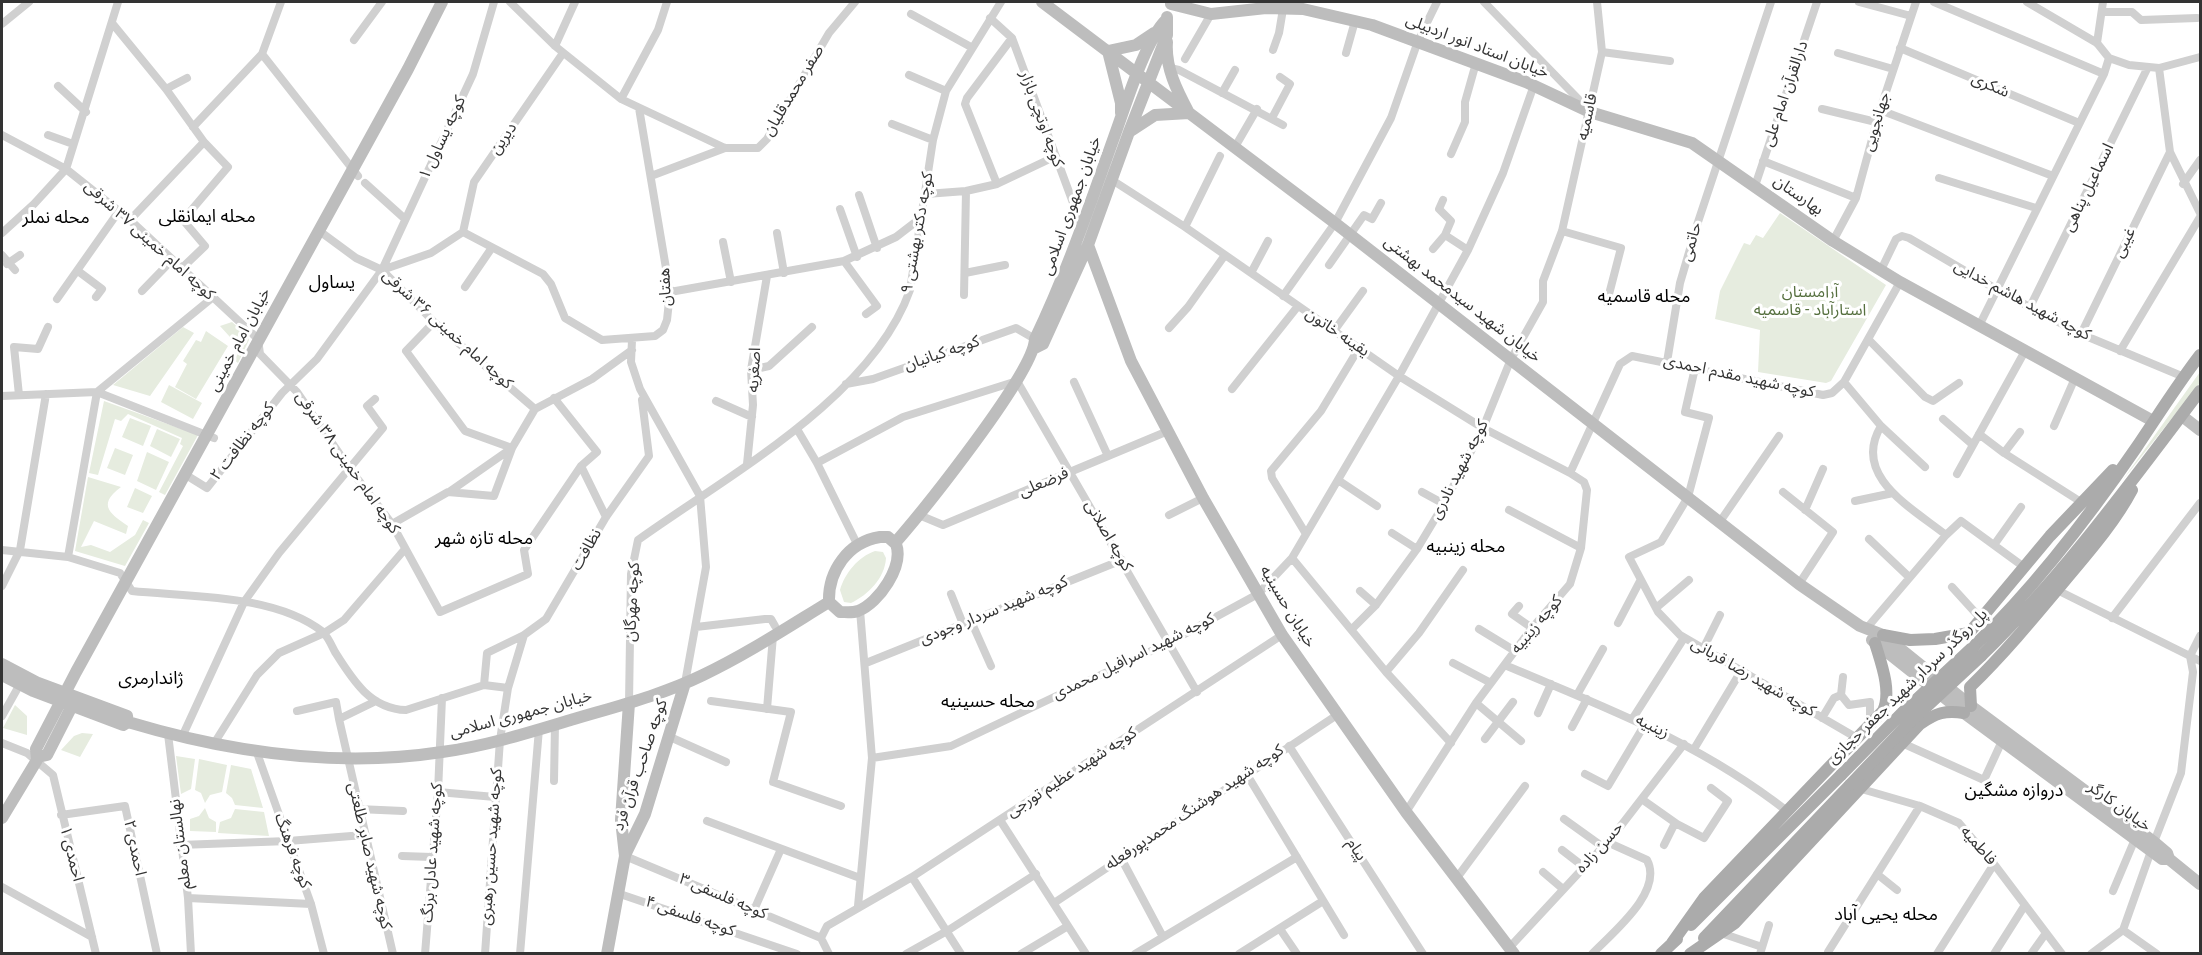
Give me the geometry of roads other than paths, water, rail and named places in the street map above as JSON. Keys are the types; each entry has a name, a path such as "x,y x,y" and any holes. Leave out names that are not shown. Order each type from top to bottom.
{"main road":[{"name":"خیابان امام خمینی","path":"2,818 37,758 47,755 68,699 211,436 258,339 322,233 355,172 442,2"},
{"name":"خیابان شهید سیدمحمد بهشتی","path":"1042,2 1351,234 1719,523 1799,584 1879,639 1967,710"},
{"path":"1143,78 1172,3"},
{"name":"خیابان استاد انور اردبیلی","path":"1172,3 1211,14 1279,6 1315,7 1476,63 1590,112"},
{"path":"1120,120 1121,103 1108,51 1136,45 1162,32"},
{"path":"1128,132 1155,115 1189,113 1177,91 1162,32"},
{"name":"خیابان جمهوری اسلامی","path":"895,543 919,515 1017,381 1062,284 1120,120 1143,78"},
{"name":"خیابان جمهوری اسلامی","path":"1035,344 1043,344 1088,245 1128,132 1143,78"},
{"name":"بهارستان","path":"1590,112 1692,143 1719,159 1833,241 1900,282 2153,421"},
{"name":"خیابان حسینیه","path":"1088,245 1131,361 1203,498 1282,635 1406,812 1512,951"},
{"path":"1995,663 1982,664 1970,658 1966,646 1969,633 2081,502 2136,448 2200,355"},
{"path":"1690,954 1735,923 1854,787 1902,742 1936,713 1967,710 1970,687 1995,663 2057,590 2122,508 2147,461 2200,391"},
{"path":"2182,416 2200,430"},
{"name":"پل روگذر سردار شهید جعفر حجازی","path":"1690,954 1854,787 1910,722 1978,651 2136,448"},
{"name":"پل روگذر سردار شهید جعفر حجازی","path":"1672,943 1902,713 2032,604 2147,461"},
{"path":"880,537 888,537 895,543 898,549 893,571 878,594 861,610 840,612 829,602 833,574 844,557 858,546 880,537"},
{"name":"خیابان جمهوری اسلامی","path":"68,699 127,716 128,722 168,734 256,750 346,758 440,753 539,729 629,703 685,683 737,658 774,631 829,602"},
{"path":"1661,954 1672,943 1704,898 1870,725 1886,705 1879,639 1935,639 1969,633"},
{"path":"2,664 68,699"},
{"path":"2,675 20,684 68,699"},
{"name":"کوچه صاحب قرآن فرد","path":"625,856 645,814 685,683"},
{"path":"610,953 617,893 625,856 621,820 629,703"},
{"name":"خیابان کارگر","path":"1967,710 2002,741 2135,839 2167,853 2169,859 2200,884"},
{"name":"خیابان کارگر","path":"1967,710 2152,846"},
{"path":"1832,765 1846,772 1854,787"}],"street":[{"path":"2,233 34,204 66,169 86,112 118,2"},
{"path":"193,127 262,54 280,2"},
{"path":"354,40 382,2"},
{"name":"کوچه یساول ۱","path":"382,270 473,74 494,2"},
{"name":"صفر محمدقلیان","path":"510,2 563,53 621,99 724,148 758,148 766,139 829,33 855,2"},
{"path":"555,46 574,2"},
{"path":"621,99 658,30 667,2"},
{"name":"کوچه دکتر بهشتی ۹","path":"700,496 797,429 846,384 896,324 910,290 933,140 946,91 971,47 1001,2"},
{"path":"1283,296 1335,223 1391,118 1418,41 1437,2"},
{"path":"1484,2 1590,112"},
{"name":"قاسمیه","path":"1511,359 1543,302 1543,281 1562,231 1602,52 1597,2"},
{"name":"حاتمی","path":"1667,362 1680,284 1771,2"},
{"name":"دارالقرآن امام علی","path":"1755,186 1817,2"},
{"path":"1859,2 1911,16"},
{"name":"جهانجویی","path":"1833,241 1856,198 1876,122 1916,2"},
{"path":"1934,2 2104,74"},
{"path":"2027,2 2097,43 2109,58 2147,69 2200,57"},
{"path":"2097,43 2103,2"},
{"path":"2,24 23,3"},
{"path":"1273,50 1279,33 1279,6"},
{"path":"2103,12 2132,12 2141,20 2197,18"},
{"path":"911,14 971,47"},
{"path":"1185,59 1211,14"},
{"name":"کوچه اوتچی بازار","path":"990,18 1012,38 1082,228"},
{"path":"1346,53 1355,21"},
{"path":"112,23 166,89 204,142 228,167 183,220 205,246 182,268"},
{"path":"997,184 965,104 967,98 1012,38"},
{"name":"شکری","path":"1900,48 2079,123"},
{"path":"1602,52 1670,61"},
{"name":"دیرین","path":"463,232 474,182 563,53"},
{"path":"1838,53 1893,69"},
{"path":"262,54 355,172"},
{"path":"1979,326 2104,74 2109,58"},
{"path":"1450,154 1465,122 1465,102 1476,63"},
{"path":"1170,68 1179,70 1257,109 1283,125"},
{"path":"2120,351 2200,215 2170,152 2159,68"},
{"name":"اسماعیل پناهی","path":"2030,307 2147,69"},
{"path":"1222,93 1235,70"},
{"path":"909,75 946,91"},
{"path":"1272,118 1290,84 1280,77"},
{"path":"166,89 187,78"},
{"path":"58,86 86,112"},
{"name":"کوچه شهید اسرافیل محمدی","path":"872,758 951,746 1168,643 1258,594 1292,558 1399,376 1437,302 1468,250 1503,173 1534,86"},
{"name":"هفتان","path":"463,232 490,249 547,278 570,323 602,340 632,340 655,336 663,330 667,320 670,292 639,108"},
{"path":"1235,147 1257,109"},
{"path":"1822,109 1876,122"},
{"path":"1880,110 2053,176"},
{"path":"892,124 933,140"},
{"name":"کوچه امام خمینی ۳۷ شرقی","path":"2,135 66,169 119,211 258,339"},
{"path":"48,135 73,144"},
{"path":"130,220 204,142"},
{"path":"651,176 724,148"},
{"name":"غیبی","path":"2081,334 2170,152"},
{"path":"1185,227 1220,156"},
{"path":"926,194 966,191 997,184 1054,157"},
{"path":"2183,183 2200,160"},
{"path":"1763,161 1856,198"},
{"path":"1939,178 2036,208"},
{"name":"یقینه خاتون","path":"1112,180 1185,227 1399,376 1483,428 1570,473"},
{"path":"365,183 405,219"},
{"path":"964,295 966,191"},
{"path":"859,195 877,248"},
{"path":"1433,249 1445,235 1451,221 1439,209 1443,200"},
{"path":"1329,265 1364,214 1372,219 1381,203"},
{"path":"840,209 857,257"},
{"path":"57,299 119,211"},
{"path":"670,292 844,261 877,248 922,217"},
{"path":"1562,231 1621,248 1607,302"},
{"path":"382,270 431,253 463,232"},
{"name":"کوچه امام خمینی ۳۶ شرقی","path":"322,233 356,258 382,270 434,322 536,409"},
{"path":"777,233 784,273"},
{"path":"1445,235 1468,250"},
{"path":"896,237 909,236 918,248"},
{"name":"کوچه شهید هاشم خدایی","path":"1881,270 1896,239 1902,236 2081,334 2184,377"},
{"path":"723,242 731,282"},
{"path":"1251,273 1268,242"},
{"path":"465,287 490,249"},
{"path":"2,255 7,264 15,270"},
{"path":"7,264 20,255"},
{"path":"1169,328 1188,307 1225,255"},
{"path":"142,291 171,261"},
{"path":"844,261 877,306 866,314"},
{"path":"964,273 1005,265"},
{"name":"کوچه نظافت ۲","path":"189,477 207,488 282,393 292,386 317,358 382,270"},
{"path":"78,271 102,289 96,297"},
{"name":"اصغریه","path":"747,464 752,417 751,370 767,276"},
{"path":"1900,282 1844,382 1881,426 1925,467"},
{"path":"1334,331 1363,291"},
{"path":"68,557 97,392 212,298"},
{"path":"1232,389 1298,306"},
{"path":"434,322 406,351 465,431 512,448"},
{"path":"19,395 14,346 38,349 48,327"},
{"path":"751,370 769,366 812,327"},
{"name":"کوچه کیانیان","path":"846,384 873,379 1016,328 1035,344"},
{"name":"کوچه امام خمینی ۳۸ شرقی","path":"258,339 260,354 292,386 392,524 440,612 528,574 524,550 581,466"},
{"path":"1868,339 1925,397 1933,400 1959,383"},
{"path":"632,340 632,362 640,389 700,496 706,567 685,683"},
{"path":"1306,534 1272,478 1271,471 1322,411 1359,348"},
{"path":"448,492 494,496 512,448 536,409 592,379 632,350"},
{"path":"1957,474 2025,351"},
{"name":"کوچه شهید مقدم احمدی","path":"1592,423 1620,364 1632,356 1823,395 1832,393 1844,382"},
{"name":"کوچه شهید نادری","path":"1352,629 1376,605 1417,549 1444,504 1483,428 1511,359"},
{"path":"1688,497 1709,418 1685,412 1695,368"},
{"path":"2054,426 2075,378"},
{"path":"818,463 903,417 1017,381"},
{"name":"کوچه اصلانی","path":"1017,381 1197,692"},
{"path":"1074,382 1108,456"},
{"name":"نظافت","path":"484,685 487,653 524,635 546,620 606,517 649,456 646,416 640,389"},
{"path":"2,396 97,392 211,436"},
{"path":"2,586 20,550 46,394"},
{"path":"554,398 597,452 581,466 606,517"},
{"path":"182,737 244,602 279,553 382,428 367,406 375,399"},
{"path":"717,401 752,417"},
{"path":"1943,419 1973,445"},
{"path":"1570,473 1592,423"},
{"path":"1881,426 1873,439 1872,460 1881,480 1893,493 1946,535"},
{"path":"797,429 818,463 858,546"},
{"name":"فرضعلی","path":"919,515 943,525 1168,431"},
{"path":"2004,453 2020,432"},
{"path":"1979,434 2004,453 2081,502"},
{"path":"1719,523 1779,436"},
{"path":"392,524 448,492 512,448"},
{"path":"1805,510 1823,469"},
{"name":"کوچه زینبیه","path":"1406,812 1476,703 1532,628 1570,584 1581,548 1587,490 1584,482 1570,473"},
{"path":"1338,480 1377,506"},
{"path":"1422,492 1444,504"},
{"path":"1783,492 1833,532 1799,584"},
{"path":"1855,501 1893,493"},
{"name":"کوچه مهرگان","path":"629,703 631,574 638,540 700,496"},
{"name":"کوچه شهید رضا قربانی","path":"1688,497 1661,542 1629,557 1656,608 1684,638 1857,738"},
{"path":"1169,515 1203,498"},
{"path":"2112,618 2200,503"},
{"path":"1994,545 2021,507"},
{"path":"1509,510 1581,548"},
{"path":"1863,627 1961,521 2024,567"},
{"path":"1392,532 1417,549"},
{"path":"1869,539 1909,577"},
{"path":"215,742 257,675 279,653 324,633 344,620 405,549"},
{"path":"2,550 20,550 68,557 120,573 129,586 244,602 287,613 324,633 357,685 376,701 392,709 406,710 484,685 508,688"},
{"path":"1292,558 1386,672 1451,743"},
{"name":"کوچه شهید سردار وجودی","path":"866,663 1122,560"},
{"path":"1386,672 1419,633 1462,570"},
{"path":"1656,608 1689,580"},
{"path":"1618,623 1641,581"},
{"path":"1952,587 1982,620"},
{"path":"2057,590 2200,661"},
{"path":"1360,591 1376,605"},
{"path":"951,594 991,666"},
{"path":"1519,606 1512,614 1532,628"},
{"path":"858,906 872,758 861,610"},
{"path":"1703,649 1720,615"},
{"path":"696,627 771,619 774,631 767,709"},
{"path":"1479,629 1515,651"},
{"name":"کوچه شهید حسین رهبری","path":"485,954 500,740 508,688 524,635"},
{"name":"کوچه شهید عظیم تورجی","path":"821,938 827,926 858,906 912,877 1282,635"},
{"path":"2091,954 2123,930 2152,846 2181,773 2193,672 2190,656 2200,636"},
{"path":"1633,718 1684,638"},
{"path":"1576,695 1603,649"},
{"path":"1453,663 1491,683"},
{"name":"زینبیه","path":"1505,664 1633,718 1694,749 1756,788 1787,811"},
{"path":"1694,749 1741,671"},
{"path":"1843,677 1841,695 1849,705 1870,702 1870,725"},
{"path":"2,716 20,684"},
{"path":"1538,713 1551,684"},
{"path":"1822,718 1834,698 1841,695"},
{"name":"کوچه شهید عادل برنگ","path":"425,954 438,792 442,698"},
{"path":"1572,727 1587,699"},
{"path":"297,711 336,702 339,719 376,701"},
{"path":"711,701 791,712 773,782 841,806"},
{"path":"1485,739 1513,702"},
{"path":"1476,703 1521,741"},
{"name":"کوچه شهید هوشنگ محمدپورفعله","path":"1054,903 1246,773 1337,715"},
{"name":"کوچه شهید صابر طلعتی","path":"339,719 346,758 393,954"},
{"path":"554,781 555,724"},
{"path":"1585,774 1608,786 1645,724"},
{"path":"519,954 539,729"},
{"name":"نهالستان معلم","path":"168,734 188,898 191,954"},
{"path":"670,737 726,762"},
{"path":"1902,742 1984,780 2002,741"},
{"path":"2,743 37,758"},
{"name":"حسن زاده","path":"1512,951 1563,889 1605,845 1643,800 1684,744"},
{"name":"پیام","path":"1289,746 1423,954"},
{"name":"کوچه فرهنگ","path":"256,750 311,904 324,954"},
{"name":"احمدی ۱","path":"37,758 53,776 96,954"},
{"path":"1246,773 1344,935"},
{"path":"1456,879 1525,786"},
{"name":"فاطمیه","path":"1854,787 1920,806 1959,823 1994,864 2062,954"},
{"path":"1643,800 1675,823 1704,838 1728,801 1711,788"},
{"path":"438,792 495,797"},
{"name":"احمدی ۲","path":"61,815 125,806 157,954"},
{"path":"1828,953 1920,806"},
{"path":"358,809 403,811"},
{"path":"1564,819 1605,845 1647,860 1651,874 1640,904 1592,954"},
{"path":"1000,820 1086,954"},
{"path":"707,821 860,878"},
{"path":"1664,845 1675,823"},
{"path":"180,845 288,841 364,835"},
{"path":"2113,891 2135,839"},
{"path":"754,910 781,849"},
{"path":"1562,850 1584,867"},
{"path":"402,856 432,857"},
{"name":"کوچه فلسفی ۳","path":"625,856 821,938"},
{"path":"1121,858 1163,937"},
{"path":"1135,954 1297,858"},
{"path":"1937,954 1994,864"},
{"path":"1543,872 1563,889"},
{"path":"906,954 947,931 1036,874"},
{"path":"1877,874 1897,890"},
{"path":"912,877 961,954"},
{"path":"2,887 92,937"},
{"name":"کوچه فلسفی ۴","path":"617,893 797,954"},
{"path":"188,898 311,904"},
{"path":"1239,954 1323,901"},
{"path":"1994,954 2025,905"},
{"path":"1721,933 1761,950 1769,925"},
{"path":"1021,954 1068,926"},
{"path":"1280,929 1297,954"},
{"path":"2123,930 2157,954"},
{"path":"2031,954 2046,933"},
{"path":"821,938 829,954"}],"district":[{"name":"محله ایمانقلی","path":"207,217"},
{"name":"محله نملر","path":"56,218"},
{"name":"یساول","path":"332,283"},
{"name":"محله قاسمیه","path":"1644,297"},
{"name":"محله تازه شهر","path":"484,539"},
{"name":"محله زینبیه","path":"1466,547"},
{"name":"ژاندارمری","path":"151,679"},
{"name":"محله حسینیه","path":"988,702"},
{"name":"دروازه مشگین","path":"2014,791"},
{"name":"محله یحیی آباد","path":"1886,915"}],"park label":[{"name":"آرامستان استارآباد - قاسمیه","path":"1810,302"}]}
